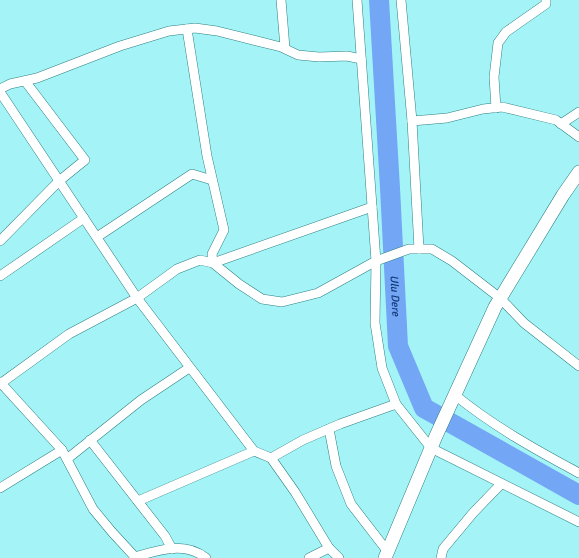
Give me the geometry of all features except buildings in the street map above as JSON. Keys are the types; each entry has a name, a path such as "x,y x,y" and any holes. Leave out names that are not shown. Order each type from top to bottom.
{"main road":[{"path":"387,555 436,436 495,307 563,195 579,172"}],"street":[{"path":"281,0 285,48"},
{"path":"357,0 376,261 376,323 382,368 396,404 431,448 579,522"},
{"path":"401,0 412,121 419,249"},
{"path":"496,108 494,77 498,43 506,32 546,4 546,0"},
{"path":"187,28 206,156 224,230 212,254 213,263"},
{"path":"0,89 10,84 37,78 127,44 169,31 187,28 217,31 285,48 298,55 319,57 347,56 361,59"},
{"path":"0,241 59,180 85,160 25,81"},
{"path":"0,92 137,298 189,368 254,451 271,458 329,548 339,558"},
{"path":"412,121 447,118 483,109 502,107 556,120 579,137"},
{"path":"561,124 579,112"},
{"path":"97,237 192,174 212,180"},
{"path":"213,263 372,207"},
{"path":"0,276 84,218"},
{"path":"206,558 199,552 182,548 160,550 134,557 93,509 62,450 0,383 69,334 137,298 177,268 200,260 213,263 239,284 262,299 282,302 318,293 385,257 409,249 432,249 452,261 500,298 524,323 579,366"},
{"path":"67,459 141,400 189,368"},
{"path":"453,398 536,449 579,473"},
{"path":"271,458 303,440 396,404"},
{"path":"330,429 336,466 351,504 387,555"},
{"path":"90,440 165,536 172,549"},
{"path":"0,488 62,450"},
{"path":"138,502 254,451"},
{"path":"441,558 443,549 473,513 501,484"},
{"path":"309,558 329,548"}],"waterway":[{"name":"Ulu Dere","path":"379,0 398,346 424,408 579,495"}]}
